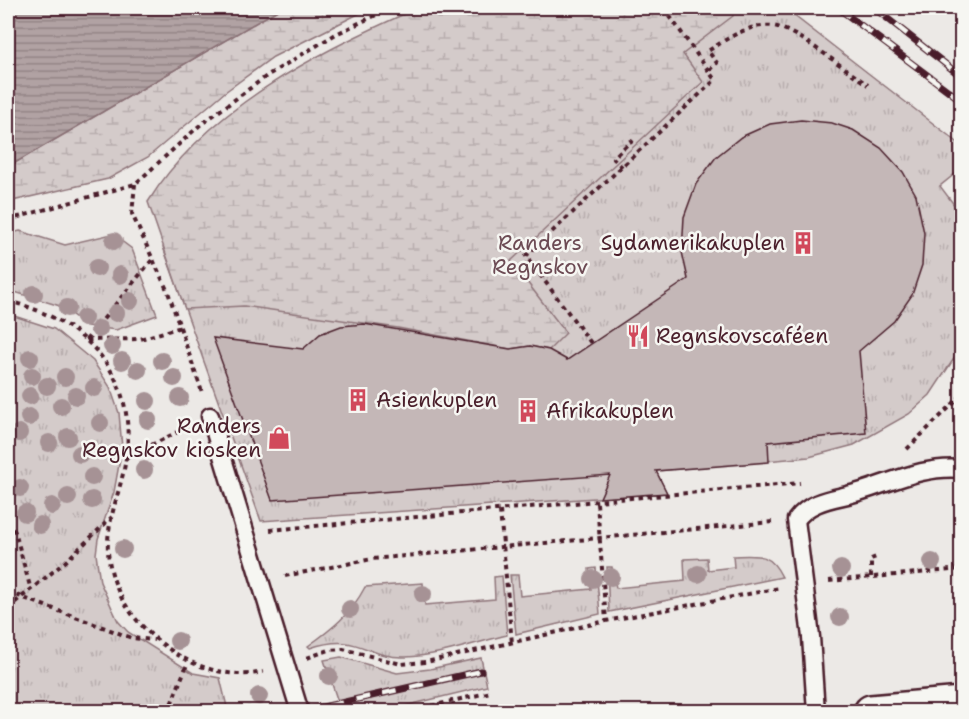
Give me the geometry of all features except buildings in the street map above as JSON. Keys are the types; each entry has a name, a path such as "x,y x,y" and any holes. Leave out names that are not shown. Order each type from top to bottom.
{"main road":[{"path":"871,711 962,704"}],"lane":[{"path":"210,416 300,711"},
{"path":"816,711 805,584 796,520 803,510 815,504 862,492 889,480 918,473 962,469"}],"path":[{"path":"8,220 135,184 199,126 268,75 336,34 391,8"},
{"path":"591,344 526,256 715,80 664,8"},
{"path":"708,70 717,63 708,51 750,28 772,26 788,31 868,85"},
{"path":"622,167 613,158 631,141 633,143"},
{"path":"126,458 210,416 168,292 132,214 135,184"},
{"path":"86,340 152,260"},
{"path":"8,302 45,314 66,325 86,340 113,372 124,398 126,458 112,517 108,551 120,596 137,623 156,640 188,662 233,673 258,673 329,650 343,649 401,664 426,662 606,621 805,584 960,569 958,553 962,552"},
{"path":"86,340 140,339 181,327"},
{"path":"909,454 901,455 962,395"},
{"path":"245,532 807,483"},
{"path":"597,503 606,621"},
{"path":"500,511 512,643"},
{"path":"8,608 112,517"},
{"path":"261,581 372,559 796,520"},
{"path":"8,521 15,532 31,590"},
{"path":"872,577 870,559 879,556"},
{"path":"8,592 132,638 156,640"},
{"path":"168,711 188,662"},
{"path":"405,711 490,692"}],"green space":[{"path":"281,8 370,8 273,57 225,92 148,157 108,179 8,202 8,167"},
{"path":"418,8 732,8 733,16 683,54 703,82 511,261 566,333 549,350 530,346 510,349 398,328 244,306 185,309 148,202 172,169 201,138 268,86 343,43"},
{"name":"Randers Regnskov","path":"484,8 784,8 961,145 961,169 940,186 961,214 961,348 930,395 909,414 854,445 809,457 656,471 667,493 261,521 163,247 311,100"},
{"path":"942,8 961,8 961,22"},
{"path":"20,231 65,245 112,234 132,249 157,315 116,330 87,326 60,306 8,290 8,234"},
{"path":"8,314 54,329 93,361 110,387 119,413 122,448 114,492 98,539 96,554 100,582 118,621 128,632 193,673 220,678 228,711 8,711"},
{"path":"750,555 768,559 782,577 609,612 607,567 612,567 616,588 685,581 684,559 707,558 708,570 734,567 733,556"},
{"path":"596,568 600,614 516,634 510,575 518,575 520,596 591,589 589,569"},
{"path":"502,576 507,635 444,652 406,657 381,654 352,644 327,644 310,648 308,646 340,620 354,605 365,587 423,583 425,605 495,599 494,577"},
{"path":"341,657 397,673 430,669 481,658 487,686 384,711 341,711 324,660"},
{"path":"249,707 254,711 228,711"}],"shaded area":[{"path":"8,8 281,8 8,167"}],"railway":[{"path":"838,8 962,101"},
{"path":"874,8 962,77"},
{"path":"301,712 481,671"}],"place":[{"name":"Sydamerikakuplen","path":"803,243"},
{"name":"Regnskovscaféen","path":"638,336"},
{"name":"Asienkuplen","path":"358,400"},
{"name":"Afrikakuplen","path":"528,411"},
{"name":"Randers Regnskov kiosken","path":"279,438"}]}
